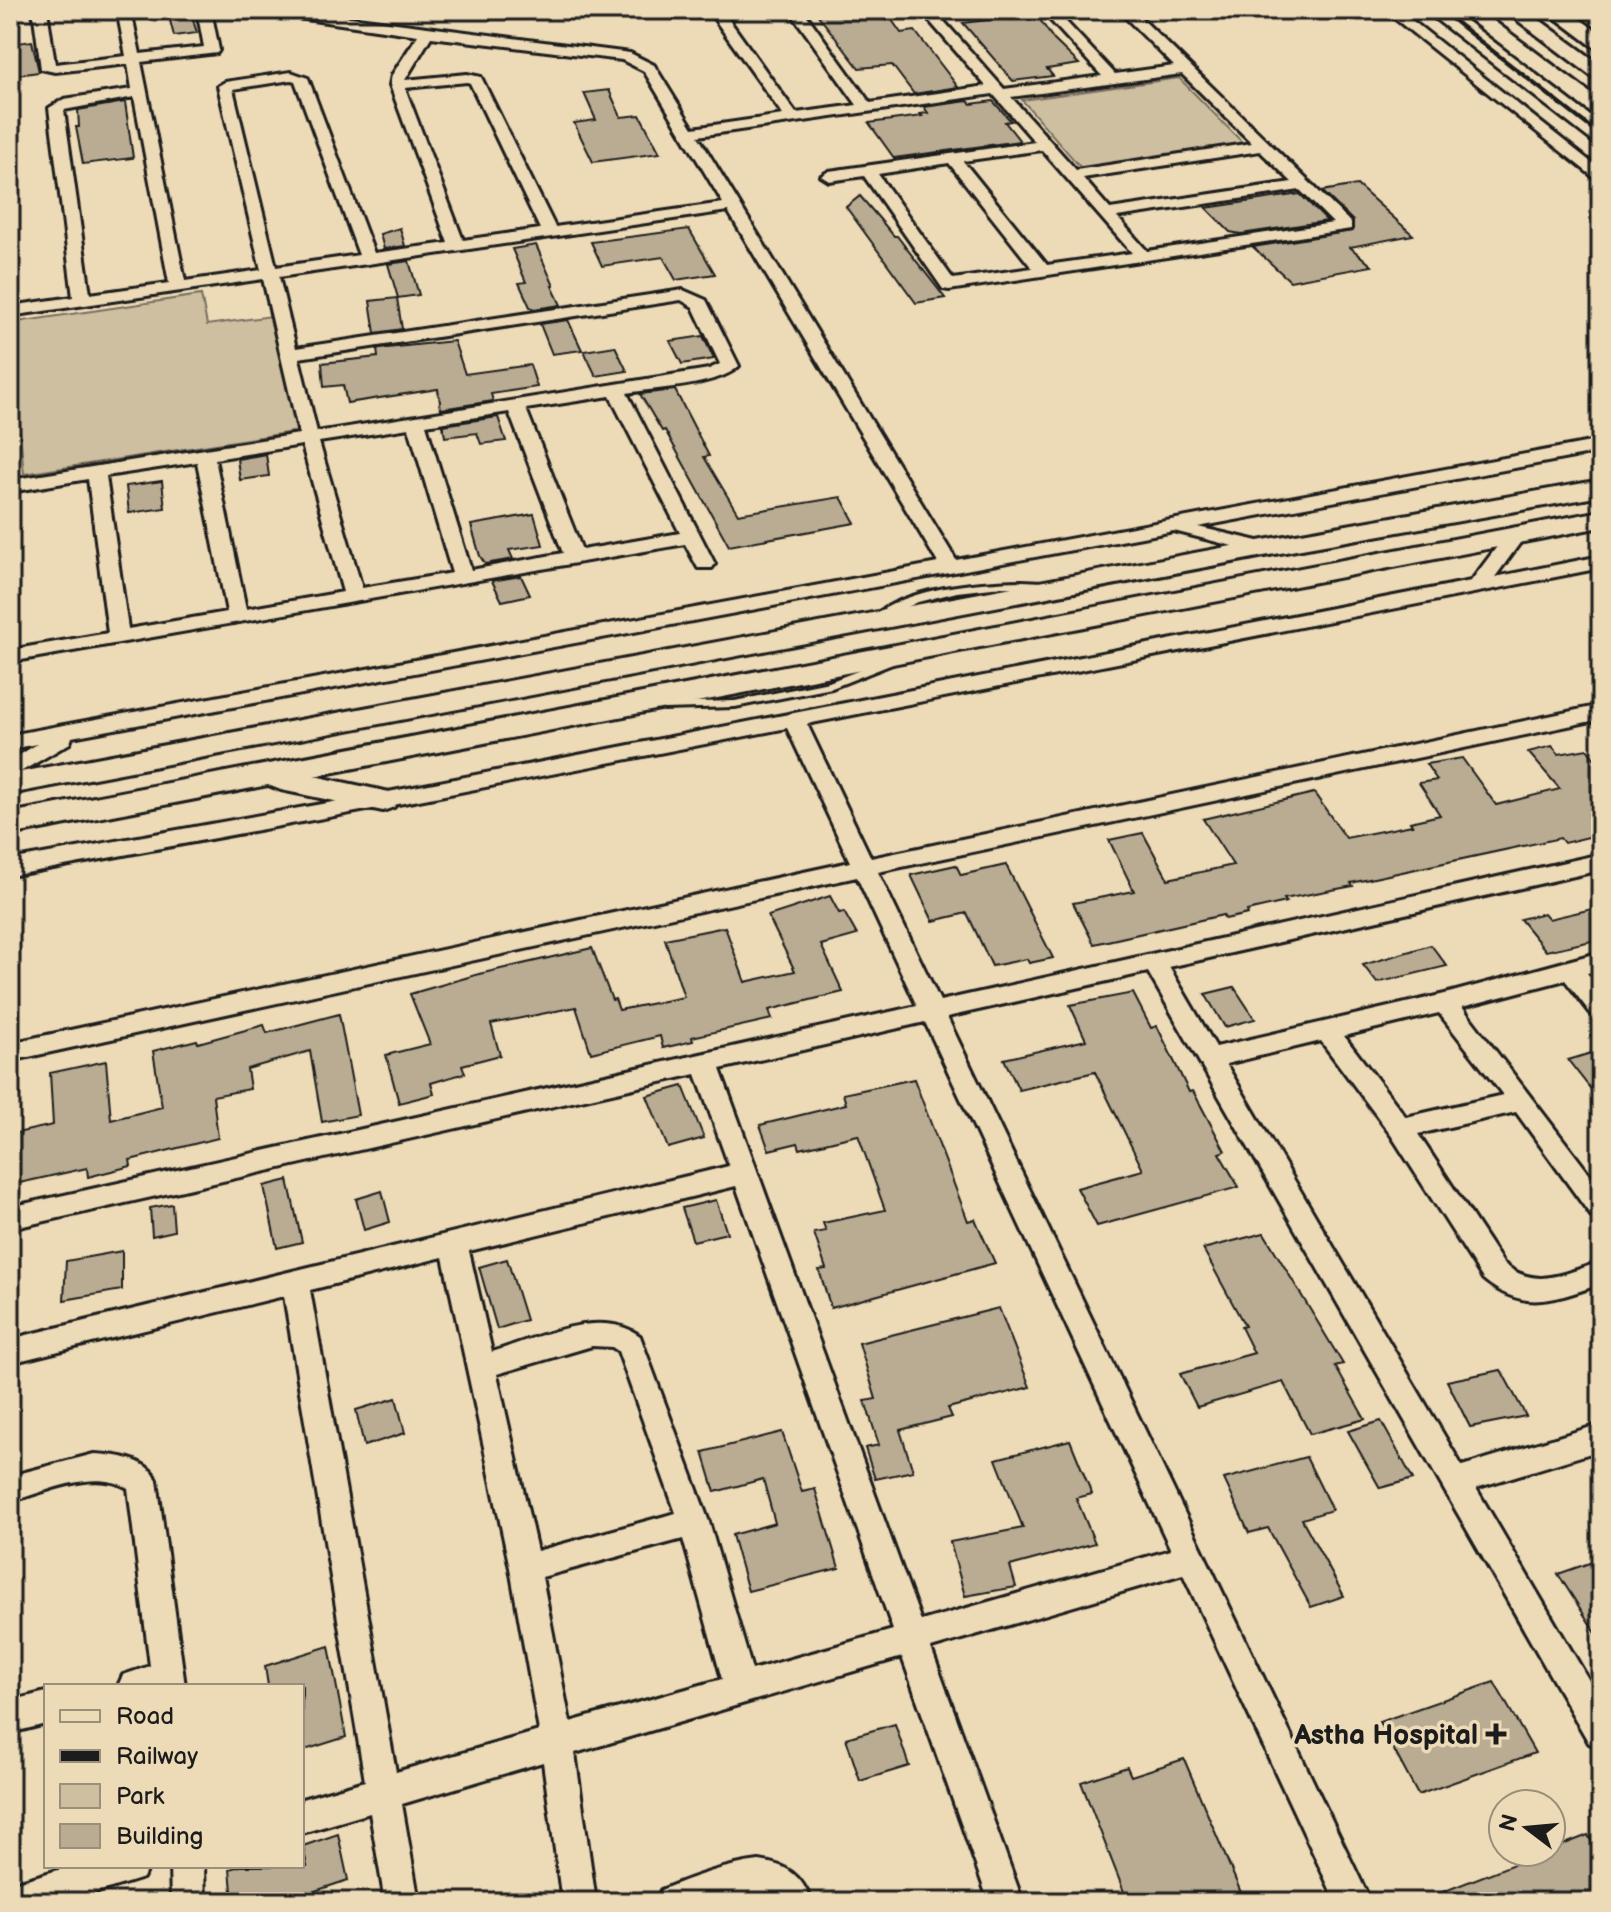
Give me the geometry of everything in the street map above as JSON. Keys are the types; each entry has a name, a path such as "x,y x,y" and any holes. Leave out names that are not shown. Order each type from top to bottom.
{"street":[{"path":"40,10 46,66 212,50 204,10"},
{"path":"124,10 178,286"},
{"path":"302,10 303,15 310,18 625,56 649,68 951,568"},
{"path":"715,10 792,118"},
{"path":"796,10 866,107"},
{"path":"927,10 1143,256"},
{"path":"1048,10 1112,79"},
{"path":"868,171 946,284 1345,226 1125,10"},
{"path":"1391,10 1601,178"},
{"path":"1431,10 1601,144"},
{"path":"1467,10 1601,111"},
{"path":"1514,10 1601,74"},
{"path":"1555,10 1601,43"},
{"path":"1580,10 1601,25"},
{"path":"427,32 399,75 397,85 457,246"},
{"path":"688,133 866,107 1185,69"},
{"path":"354,596 309,438 225,90 232,84 291,76 301,78 368,259"},
{"path":"397,85 467,78 476,80 549,232"},
{"path":"82,300 56,108 64,103 140,92"},
{"path":"829,176 1046,145"},
{"path":"1072,175 1265,146"},
{"path":"953,159 1043,271"},
{"path":"1107,214 1305,185"},
{"path":"10,311 732,206"},
{"path":"10,486 713,374 730,366 700,304 683,295 290,354"},
{"path":"616,389 705,564"},
{"path":"515,405 575,558"},
{"path":"416,421 463,577"},
{"path":"10,742 1601,446"},
{"path":"205,455 238,617"},
{"path":"96,472 119,637"},
{"path":"10,784 1264,548 1601,488"},
{"path":"10,824 1601,519"},
{"path":"1172,527 1264,548"},
{"path":"1478,586 1515,536"},
{"path":"10,656 691,537"},
{"path":"10,868 383,800 1601,562"},
{"path":"10,1052 864,867 1601,712"},
{"path":"794,720 1354,1902"},
{"path":"10,771 75,730"},
{"path":"265,777 383,800"},
{"path":"10,1218 1601,862"},
{"path":"1210,1058 1445,1003 1601,961"},
{"path":"1154,962 1601,1732"},
{"path":"1570,969 1601,1009"},
{"path":"1445,1003 1601,1209"},
{"path":"1325,1029 1400,1128 1493,1271 1506,1285 1522,1292 1535,1291 1601,1273"},
{"path":"705,1063 1006,1902"},
{"path":"1400,1128 1522,1101"},
{"path":"10,1351 745,1173"},
{"path":"454,1244 525,1568 557,1742 579,1902"},
{"path":"295,1282 402,1902"},
{"path":"481,1367 592,1334 618,1335 630,1344 694,1522 741,1688"},
{"path":"1456,1481 1601,1438"},
{"path":"10,1489 88,1468 110,1466 129,1470 142,1480 169,1682"},
{"path":"525,1568 694,1522"},
{"path":"304,1815 1191,1558"},
{"path":"10,1717 44,1708"},
{"path":"10,1901 124,1868"},
{"path":"187,1868 188,1902"},
{"path":"673,1902 762,1877 779,1879 792,1892 795,1902"}],"green space":[{"path":"1179,78 1244,144 1081,168 1022,100"},
{"path":"201,295 207,325 271,316 299,431 24,474 20,432 10,433 10,323"}],"building":[{"path":"190,10 197,33 174,36 168,13"},
{"path":"814,10 885,10 901,33 915,31 958,87 914,94 892,65 859,68"},
{"path":"1036,14 1054,40 1079,64 1047,69 1053,76 1013,81 963,23"},
{"path":"32,41 39,72 10,76 10,44"},
{"path":"609,90 621,117 640,115 660,153 593,162 574,123 596,120 584,93"},
{"path":"968,101 971,104 993,101 1011,121 1005,122 1020,141 894,158 869,123 922,116 920,114 928,113 924,107"},
{"path":"125,102 133,158 83,164 76,127 79,127 78,110"},
{"path":"1357,185 1413,235 1350,247 1372,266 1290,281 1253,247 1353,231 1353,221 1322,191"},
{"path":"1300,194 1327,221 1241,234 1230,232 1206,208"},
{"path":"860,196 897,236 945,298 916,303 846,207"},
{"path":"400,228 405,246 384,249 380,234"},
{"path":"689,229 715,274 676,280 663,257 602,266 591,242"},
{"path":"536,245 561,305 530,307 519,283 526,282 512,249"},
{"path":"409,261 419,295 398,298 388,264"},
{"path":"397,298 402,329 375,333 370,301"},
{"path":"568,320 582,350 552,354 540,324"},
{"path":"703,336 714,359 682,364 670,341"},
{"path":"454,341 465,374 530,365 537,387 491,394 493,401 441,409 438,389 347,403 343,385 324,387 322,363 378,357 377,349"},
{"path":"615,346 627,371 596,376 584,351"},
{"path":"675,390 709,456 704,457 738,514 841,497 855,523 729,546 665,430 662,431 640,394"},
{"path":"498,417 506,441 481,444 477,433 445,437 443,425"},
{"path":"266,454 269,476 240,480 237,459"},
{"path":"162,481 165,508 129,513 126,486"},
{"path":"534,514 543,545 509,550 513,559 485,564 471,525"},
{"path":"521,576 530,595 502,601 492,581"},
{"path":"1552,746 1559,754 1587,749 1601,767 1601,834 1564,843 1560,838 1351,883 1353,886 1284,899 1286,902 1247,911 1248,914 1225,919 1223,915 1094,944 1073,903 1134,891 1109,840 1143,833 1168,879 1201,872 1233,865 1203,819 1314,793 1346,838 1412,825 1410,822 1440,815 1419,783 1437,780 1426,764 1462,758 1496,805 1560,789 1528,752"},
{"path":"956,865 961,875 1006,865 1053,958 992,966 967,913 933,921 911,875"},
{"path":"830,896 839,913 844,912 857,935 821,945 843,992 769,1010 772,1019 692,1037 693,1041 663,1048 660,1036 591,1053 576,1007 491,1024 500,1055 462,1065 465,1073 431,1083 434,1094 399,1103 386,1055 430,1044 410,994 479,974 592,948 612,1000 615,999 619,1010 684,997 665,939 725,927 745,982 795,971 768,916"},
{"path":"1601,907 1601,939 1546,951 1520,919 1544,913 1549,919"},
{"path":"1431,945 1447,966 1377,983 1363,965"},
{"path":"1234,987 1255,1019 1225,1027 1205,994"},
{"path":"1133,993 1151,1028 1157,1026 1189,1092 1193,1091 1225,1151 1219,1153 1239,1187 1097,1226 1077,1188 1143,1170 1095,1072 1019,1090 1004,1059 1086,1040 1070,1005"},
{"path":"339,1014 358,1115 322,1122 310,1051 247,1069 250,1089 213,1096 218,1138 130,1160 131,1166 88,1177 87,1168 15,1184 12,1134 53,1125 50,1073 106,1061 111,1120 162,1107 153,1051 197,1040 198,1043 264,1025 267,1033"},
{"path":"1601,1050 1601,1102 1568,1060"},
{"path":"914,1079 968,1221 975,1219 995,1263 831,1308 819,1270 826,1269 814,1233 826,1231 823,1223 885,1210 858,1135 800,1149 798,1143 769,1150 760,1125 846,1104 843,1094"},
{"path":"683,1086 704,1138 668,1148 647,1096"},
{"path":"288,1180 302,1242 277,1248 264,1186"},
{"path":"382,1191 390,1222 364,1230 356,1199"},
{"path":"716,1200 727,1233 693,1241 682,1208"},
{"path":"172,1204 174,1231 152,1236 150,1208"},
{"path":"1264,1233 1343,1364 1335,1366 1365,1419 1310,1434 1283,1382 1197,1407 1180,1374 1254,1353 1241,1327 1245,1326 1203,1249"},
{"path":"122,1251 122,1290 64,1300 66,1261"},
{"path":"507,1259 526,1320 497,1329 479,1267"},
{"path":"999,1308 1030,1387 948,1408 952,1417 900,1430 913,1471 875,1479 865,1448 879,1445 865,1401 876,1399 859,1343"},
{"path":"1501,1370 1526,1416 1470,1427 1447,1381"},
{"path":"396,1398 405,1433 364,1446 356,1410"},
{"path":"1381,1421 1413,1479 1380,1488 1348,1431"},
{"path":"782,1432 802,1492 815,1489 839,1568 748,1591 732,1535 775,1523 763,1479 715,1492 703,1452"},
{"path":"1070,1440 1092,1494 1076,1498 1095,1543 1010,1566 1016,1587 965,1596 950,1542 1023,1528 996,1459"},
{"path":"1306,1457 1332,1510 1302,1519 1344,1596 1311,1607 1268,1528 1249,1533 1224,1479"},
{"path":"1601,1559 1601,1641 1558,1574"},
{"path":"329,1646 346,1737 304,1750 304,1684 268,1684 265,1666"},
{"path":"1494,1682 1535,1753 1418,1795 1379,1722"},
{"path":"895,1724 909,1766 860,1781 846,1738"},
{"path":"1184,1759 1245,1902 1128,1902 1081,1782 1127,1767 1131,1776"},
{"path":"338,1834 348,1880 282,1902 233,1902 230,1869 304,1868 307,1866 304,1846"},
{"path":"1588,1835 1601,1858 1601,1902 1417,1902 1504,1868 1567,1868 1567,1843"}],"railway":[{"path":"1440,10 1601,136"}],"place":[{"name":"Astha Hospital","path":"1496,1734"}]}
